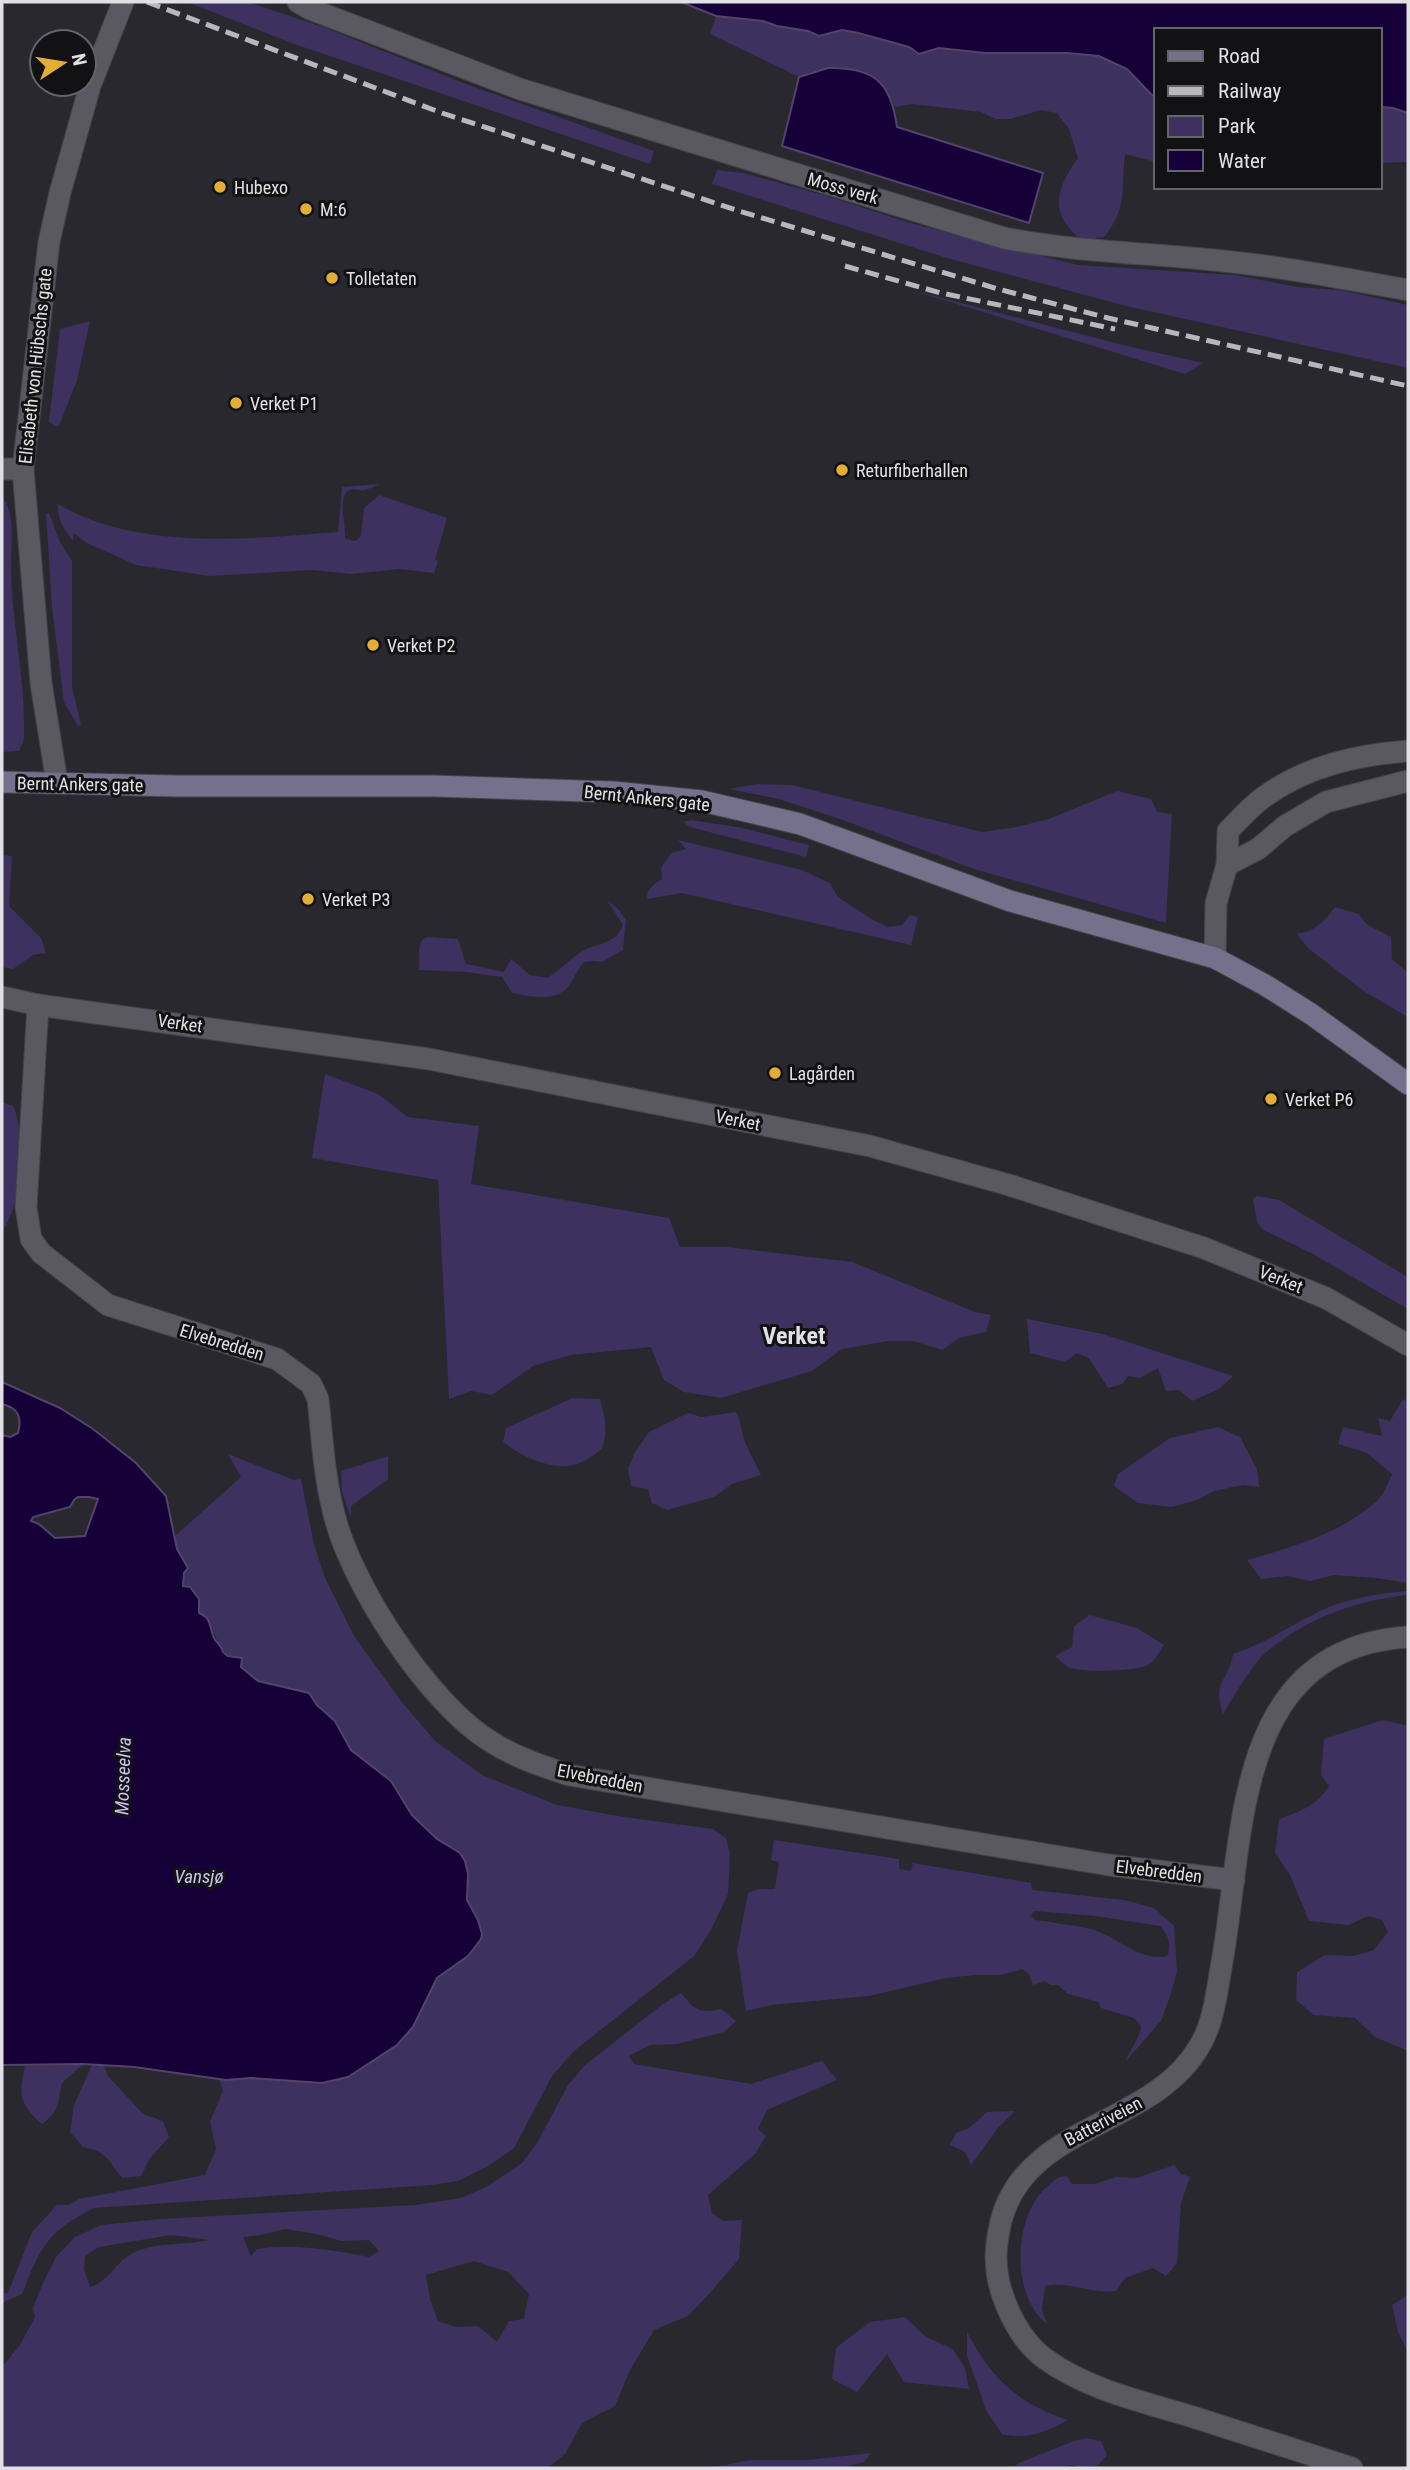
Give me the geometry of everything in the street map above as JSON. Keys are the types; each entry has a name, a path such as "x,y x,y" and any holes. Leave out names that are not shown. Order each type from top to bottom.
{"street":[{"name":"Elisabeth von Hübschs gate","path":"57,782 41,683 23,468 49,242 90,86 123,2"},
{"name":"Moss verk","path":"298,2 310,9 520,89 1004,238 1049,247 1248,264 1408,290"},
{"path":"2,469 23,468"},
{"path":"1408,751 1341,761 1302,774 1262,797 1228,831 1227,865 1216,903 1214,958 1265,985 1311,1014 1408,1084"},
{"path":"1227,865 1258,849 1295,819 1326,802 1408,781"},
{"name":"Bernt Ankers gate","path":"2,782 176,786 435,786 614,792 702,800 800,824 1010,901 1214,958"},
{"name":"Verket","path":"2,997 429,1059 870,1146 1009,1185 1204,1248 1326,1298 1408,1345"},
{"name":"Elvebredden","path":"38,1004 26,1207 31,1239 55,1265 108,1305 276,1359 311,1384 318,1399 333,1510 348,1559 421,1676 460,1718 489,1741 528,1761 569,1775 1109,1865 1234,1880"},
{"name":"Batteriveien","path":"1352,2468 1115,2393 1070,2375 1041,2356 1016,2327 999,2283 995,2248 1005,2205 1023,2177 1053,2148 1155,2092 1181,2070 1199,2047 1212,2014 1230,1915 1246,1791 1261,1745 1276,1713 1298,1684 1348,1648 1383,1639 1408,1637"}],"green space":[{"path":"187,2 246,2 323,27 466,84 654,151 650,164 297,45"},
{"path":"716,16 763,21 809,31 819,36 842,30 909,47 919,54 939,48 985,53 1067,53 1099,56 1127,69 1154,96 1154,161 1125,154 1122,197 1112,227 1104,237 1082,240 1071,231 1060,211 1061,191 1078,158 1069,129 1057,113 1040,110 1011,119 996,119 981,112 912,104 895,107 887,93 866,74 842,68 828,68 799,77 710,34"},
{"path":"1382,107 1408,113 1408,162 1382,163"},
{"path":"717,170 743,173 910,223 1078,265 1235,275 1298,287 1340,290 1408,305 1408,368 1126,306 947,258 712,184"},
{"path":"911,290 1127,346 1203,363 1185,374"},
{"path":"90,321 77,380 59,426 55,426 49,422 60,329"},
{"path":"380,484 364,490 350,490 345,495 345,539 355,541 361,536 364,508 379,495 447,518 434,573 399,569 351,574 313,570 209,576 136,565 87,543 74,533 73,541 62,524 58,510 58,504 89,519 158,535 232,539 304,535 338,532 342,487"},
{"path":"2,497 11,520 13,608 21,672 24,739 19,751 2,752"},
{"path":"46,513 49,513 60,542 72,561 72,687 81,724 78,726 64,702 52,608"},
{"path":"757,784 792,785 982,832 1049,819 1117,791 1151,799 1157,812 1172,814 1166,923 974,869 779,799 729,789"},
{"path":"691,820 743,828 809,845 806,857 690,827 683,822"},
{"path":"678,840 802,870 830,883 838,897 888,927 902,925 910,915 918,917 911,945 682,893 647,899 649,889 662,879 661,868 671,853 686,849"},
{"path":"2,855 12,856 9,906 41,938 46,953 33,955 13,969 2,967"},
{"path":"607,900 626,920 623,950 602,962 584,962 568,987 556,995 534,997 512,993 502,977 419,970 419,949 422,940 427,937 458,939 466,964 504,972 511,959 530,975 547,978 584,950 610,940 619,932 623,925"},
{"path":"1335,907 1359,914 1366,924 1391,937 1392,959 1408,973 1408,1017 1365,992 1308,948 1297,934 1319,925"},
{"path":"325,1074 378,1094 408,1117 479,1126 471,1184 669,1218 680,1247 727,1247 852,1262 975,1312 991,1315 986,1332 959,1338 942,1350 913,1341 888,1341 842,1349 812,1371 721,1398 684,1392 664,1380 651,1347 570,1355 533,1366 492,1395 471,1391 449,1399 438,1180 312,1158"},
{"path":"2,1102 13,1106 17,1118 20,1170 14,1206 2,1231"},
{"path":"1257,1196 1279,1200 1406,1276 1408,1309 1311,1253 1262,1229 1257,1222 1253,1199"},
{"path":"1027,1319 1103,1334 1233,1376 1219,1389 1192,1401 1179,1390 1166,1391 1158,1368 1140,1378 1128,1376 1122,1384 1108,1388 1089,1358 1077,1353 1065,1362 1030,1353"},
{"path":"573,1398 600,1399 605,1436 602,1448 593,1456 568,1466 556,1466 533,1460 503,1442 506,1428"},
{"path":"1403,1399 1408,1402 1408,1583 1334,1575 1311,1581 1287,1576 1261,1579 1247,1560 1331,1531 1362,1513 1379,1499 1392,1474 1367,1453 1338,1444 1343,1427 1382,1436 1378,1418 1390,1421"},
{"path":"736,1412 745,1443 761,1475 732,1484 714,1497 667,1510 652,1503 648,1489 631,1486 628,1469 634,1454 649,1432 688,1413 701,1417"},
{"path":"1218,1427 1240,1437 1257,1469 1259,1487 1243,1485 1214,1491 1197,1500 1172,1507 1138,1503 1114,1486 1118,1474 1170,1438"},
{"path":"228,1454 294,1480 301,1479 314,1544 325,1578 354,1636 401,1701 436,1742 484,1776 557,1805 713,1829 726,1838 730,1853 728,1894 711,1930 694,1956 574,2051 552,2076 514,2148 490,2165 458,2181 432,2185 94,2208 56,2233 41,2252 22,2294 2,2303 2,2294 8,2293 32,2232 57,2205 69,2205 79,2199 205,2175 216,2149 210,2122 223,2091 219,2079 251,2078 322,2083 348,2077 397,2045 413,2027 437,1978 482,1934 467,1900 455,1849 422,1826 409,1811 392,1781 351,1750 335,1721 317,1705 314,1698 293,1688 272,1686 258,1681 225,1653 208,1621 199,1614 199,1599 190,1587 183,1586 186,1563 177,1549 175,1536 241,1477"},
{"path":"388,1456 388,1479 351,1506 351,1518 342,1492 341,1471"},
{"path":"1408,1591 1408,1595 1371,1601 1335,1612 1285,1638 1257,1662 1223,1714 1220,1688 1233,1654 1332,1606 1370,1596"},
{"path":"1090,1615 1137,1628 1164,1645 1151,1662 1140,1668 1095,1671 1068,1667 1055,1656 1072,1647 1074,1626"},
{"path":"1383,1720 1408,1726 1408,2051 1375,2037 1355,2018 1314,2015 1296,2000 1297,1972 1325,1955 1354,1956 1374,1950 1388,1932 1382,1920 1368,1916 1349,1925 1309,1921 1290,1875 1275,1853 1279,1819 1307,1807 1329,1786 1321,1775 1324,1739"},
{"path":"774,1840 899,1859 899,1869 911,1871 913,1863 1031,1883 1032,1890 1124,1900 1154,1908 1174,1926 1177,1972 1161,2021 1126,2061 1141,2026 1134,2018 1101,2008 1098,2002 1068,1994 1058,1985 1050,1985 1045,1981 1033,1985 1029,1974 1022,1969 1001,1975 946,1978 869,1996 771,2005 746,2011 737,1951 748,1893 758,1889 775,1889 779,1862 771,1860","holes":["1034,1911 1096,1916 1160,1926 1168,1940 1167,1956 1147,1955 1101,1932 1036,1920 1031,1916"]},
{"path":"681,1993 698,2009 721,2009 736,2021 724,2032 677,2044 650,2045 629,2056 634,2064 751,2084 822,2061 837,2080 767,2110 758,2129 766,2136 755,2154 708,2195 712,2213 723,2221 742,2220 739,2259 688,2316 654,2330 630,2370 615,2406 582,2423 565,2454 548,2468 2,2468 2,2367 20,2345 35,2317 33,2308 56,2257 75,2237 101,2225 161,2219 415,2205 461,2198 488,2186 522,2163 537,2143 568,2085 585,2065","holes":["285,2229 341,2241 369,2240 379,2251 369,2257 299,2247 271,2247 257,2249 251,2256 243,2237","171,2235 209,2240 137,2251 123,2260 106,2278 90,2287 84,2269 85,2256 99,2247","474,2261 508,2272 529,2294 524,2319 509,2321 497,2342 478,2326 456,2327 438,2321 430,2299 426,2275"]},
{"path":"83,2064 62,2083 55,2110 42,2124 28,2110 22,2098 25,2065"},
{"path":"92,2065 104,2066 108,2076 143,2114 163,2121 169,2137 150,2158 141,2176 122,2178 107,2158 98,2151 83,2147 70,2132 74,2105"},
{"path":"1015,2111 998,2128 971,2165 965,2152 950,2145 956,2133 969,2128 987,2112"},
{"path":"1174,2165 1181,2174 1190,2177 1181,2203 1177,2263 1166,2276 1153,2268 1125,2278 1116,2291 1062,2285 1045,2286 1042,2309 1047,2324 1035,2311 1022,2275 1023,2235 1036,2199 1052,2182 1061,2177 1067,2176 1072,2184 1095,2184 1116,2177 1137,2178"},
{"path":"1408,2295 1408,2353 1398,2332 1392,2305"},
{"path":"905,2317 926,2337 953,2349 965,2368 969,2389 904,2382 887,2354 857,2392 832,2379 836,2348 870,2322"},
{"path":"967,2332 986,2363 1008,2387 1034,2406 1068,2420 1036,2434 1002,2434 987,2412 967,2356"},
{"path":"1086,2438 1101,2441 1107,2455 1098,2465 1084,2468 1071,2465 1058,2468 1014,2468 1019,2463"},
{"path":"871,2453 864,2462 841,2468 708,2468 751,2460 808,2460"}],"water":[{"path":"681,2 1408,2 1408,113 1382,107 1382,28 1154,28 1154,96 1127,69 1099,56 1067,53 985,53 939,48 919,54 909,47 842,30 819,36 763,21 716,16"},
{"path":"828,68 857,70 878,80 890,99 897,127 1043,173 1029,223 782,146 799,77"},
{"name":"Vansjø","path":"2,1382 60,1408 93,1429 136,1463 166,1496 177,1549 188,1568 184,1573 183,1586 190,1587 199,1599 199,1613 208,1620 214,1638 223,1652 228,1656 242,1658 241,1667 258,1681 309,1693 317,1705 335,1721 351,1750 391,1781 412,1815 437,1839 460,1853 465,1861 468,1874 467,1900 478,1920 481,1939 468,1956 437,1978 413,2027 397,2045 348,2077 322,2083 251,2078 226,2080 134,2067 83,2064 2,2065 2,1435 10,1437 18,1433 20,1423 16,1411 2,1404","holes":["78,1497 98,1499 85,1536 55,1538 39,1524 31,1521 33,1517 70,1507"]}],"railway":[{"path":"147,2 442,113 739,211 998,289 1108,318 1408,386"},
{"path":"845,266 941,293 1115,329"}],"place":[{"name":"Hubexo","path":"220,187"},
{"name":"M:6","path":"306,209"},
{"name":"Tolletaten","path":"332,278"},
{"name":"Verket P1","path":"236,403"},
{"name":"Returfiberhallen","path":"842,470"},
{"name":"Verket P2","path":"373,645"},
{"name":"Verket P3","path":"308,899"},
{"name":"Lagården","path":"775,1073"},
{"name":"Verket P6","path":"1271,1099"}],"district":[{"name":"Verket","path":"794,1336"}],"water label":[{"name":"Mosseelva","path":"123,1776"}]}
